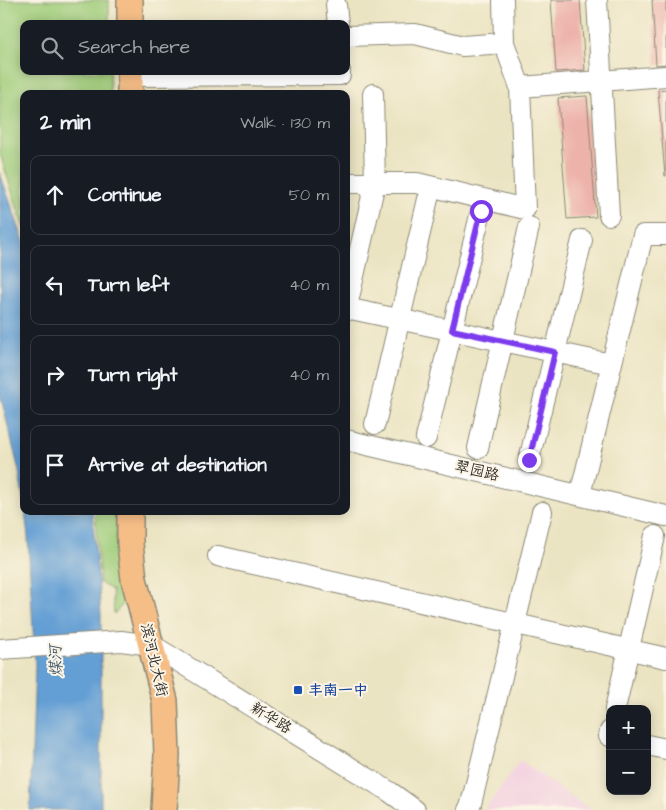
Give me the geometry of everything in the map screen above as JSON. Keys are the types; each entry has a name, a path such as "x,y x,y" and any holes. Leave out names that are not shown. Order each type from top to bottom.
{"main road":[{"path":"130,0 130,20"},
{"name":"滨河北大街","path":"130,515 130,544 134,579 165,701 167,755 164,810"}],"street":[{"path":"350,183 417,183 525,209 520,87 504,43 502,0"},
{"path":"597,0 609,215"},
{"path":"350,36 415,34 463,46 504,43"},
{"path":"130,80 340,75"},
{"path":"520,87 666,76"},
{"path":"350,292 375,183 373,94"},
{"path":"375,424 428,199"},
{"path":"426,438 481,211"},
{"path":"478,448 529,226"},
{"path":"580,495 643,235 666,234"},
{"path":"529,460 582,240"},
{"path":"350,310 611,364"},
{"name":"翠园路","path":"350,441 666,516"},
{"path":"468,810 472,804 542,512"},
{"path":"616,705 655,536"},
{"path":"218,556 666,658"},
{"name":"新华路","path":"1,649 121,641 152,645 390,792 415,810"},
{"path":"651,746 666,749"}],"shaded area":[{"path":"520,760 591,810 485,810"}],"green space":[{"path":"0,0 109,0 109,20 20,20 20,75 110,75 110,90 20,90 20,216 0,154"},
{"path":"95,515 116,515 117,561 125,602 114,614 112,590 100,583"}],"water":[{"path":"0,173 20,230 20,478 0,393"},
{"name":"煤河","path":"25,515 92,515 101,614 101,810 30,810 35,666"}],"building":[{"path":"551,0 580,0 585,70 556,72"},
{"path":"652,0 666,0 666,64 656,65"},
{"path":"666,89 666,176 665,176 658,90"},
{"path":"587,96 596,217 567,219 558,98"}],"place":[{"name":"丰南一中","path":"298,690"}],"route":[{"path":"481,211 452,330 555,352 529,460"}]}
